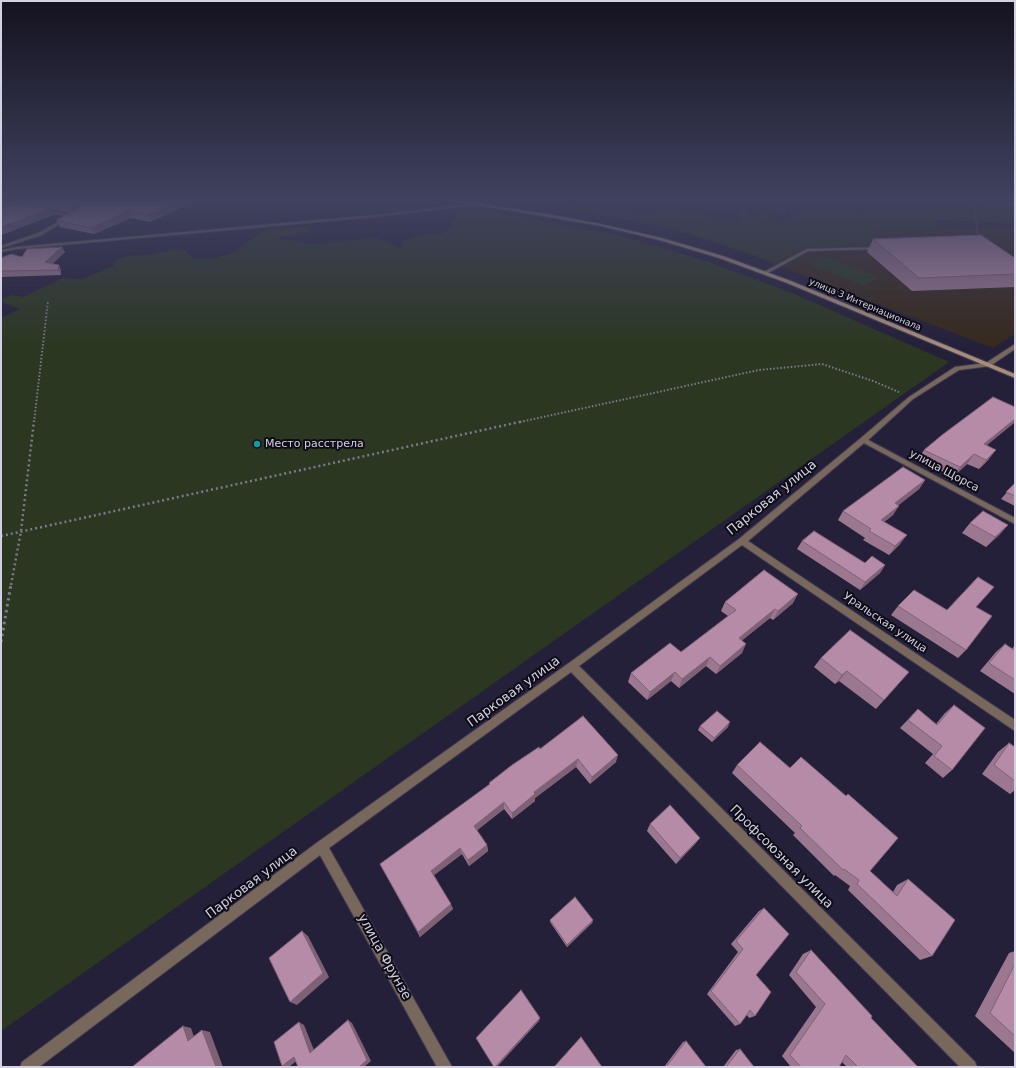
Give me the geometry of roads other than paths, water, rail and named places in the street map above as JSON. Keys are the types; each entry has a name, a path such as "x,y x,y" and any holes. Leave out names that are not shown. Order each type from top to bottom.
{"main road":[{"name":"улица 3 Интернационала","path":"697,250 764,273 1015,376"}],"street":[{"path":"764,273 807,250 813,250"},
{"name":"Парковая улица","path":"28,1067 322,846 572,666 742,540 863,440 911,398 957,368 988,365 1015,346"},
{"name":"улица Щорса","path":"863,440 1015,521"},
{"name":"Уральская улица","path":"742,540 1015,726"},
{"name":"Профсоюзная улица","path":"572,666 970,1067"},
{"name":"улица Фрунзе","path":"322,846 445,1067"}],"place":[{"name":"Место расстрела","path":"257,444"}]}
